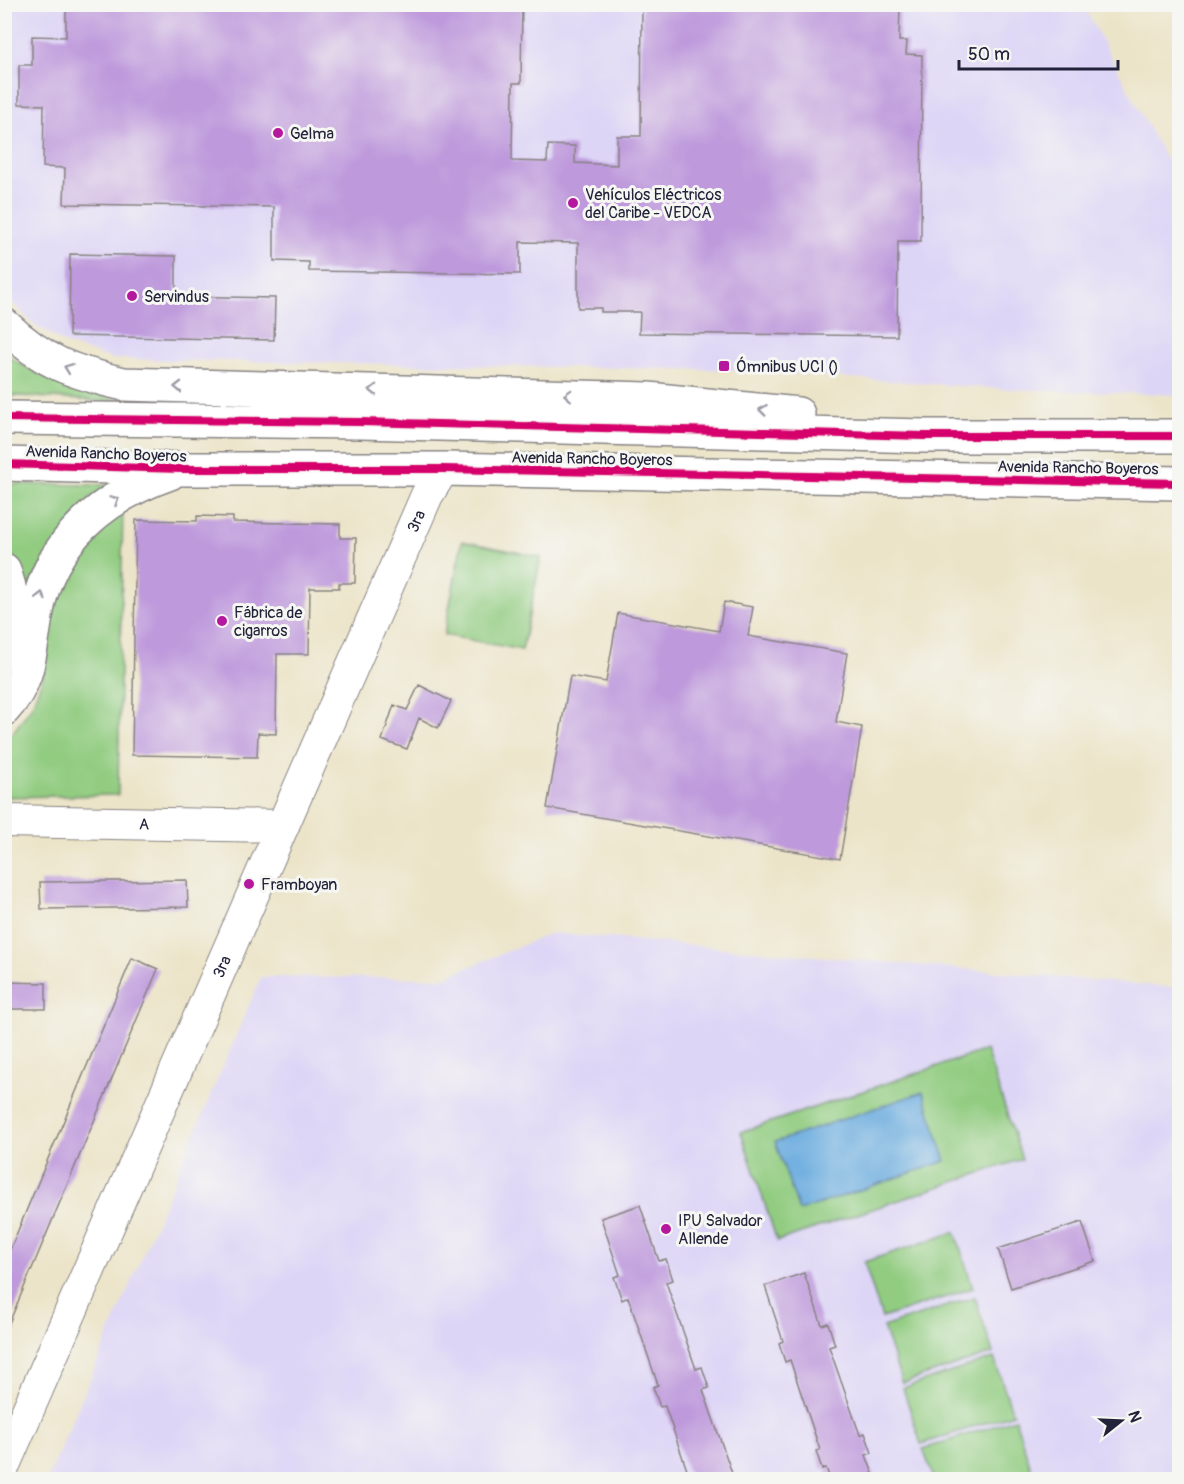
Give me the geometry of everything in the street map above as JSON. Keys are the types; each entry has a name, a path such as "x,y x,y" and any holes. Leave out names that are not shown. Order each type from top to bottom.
{"highway":[{"path":"4,325 26,346 51,362 124,384 512,393 648,399 805,415 924,436"},
{"name":"Avenida Rancho Boyeros","path":"4,418 360,422 924,436 1179,436"},
{"name":"Avenida Rancho Boyeros","path":"4,464 182,470 443,468 1179,483"},
{"path":"4,709 25,677 44,581 59,552 86,522 120,496 143,484 182,470"},
{"path":"4,570 12,597 15,633 14,658 4,691"}],"street":[{"name":"3ra","path":"4,1465 427,495 443,468"},
{"name":"A","path":"4,821 283,826"}],"shaded area":[{"path":"4,5 1083,5 1179,184 1179,395 1003,389 738,370 113,359 66,344 31,322 5,295"},
{"name":"IPU Salvador Allende","path":"552,933 1179,988 1179,1479 47,1480 261,977 442,978"}],"green space":[{"path":"4,352 33,371 64,385 130,403 5,395"},
{"path":"4,484 108,485 86,502 24,594 19,569 5,542"},
{"path":"123,504 118,795 5,797 5,739 14,731 31,707 43,677 56,602 83,546"},
{"path":"462,541 541,557 522,650 444,635"},
{"path":"986,1050 1022,1159 777,1241 741,1132"},
{"path":"955,1232 973,1288 882,1318 864,1262"},
{"path":"975,1297 993,1353 902,1383 883,1327"},
{"path":"994,1358 1013,1414 921,1444 903,1388"},
{"path":"1015,1419 1033,1474 1017,1480 934,1479 923,1449"}],"water":[{"path":"923,1092 946,1161 799,1211 775,1142"}],"building":[{"path":"66,4 522,4 521,83 513,83 512,161 547,162 548,145 575,146 575,163 617,165 617,136 641,136 642,4 900,4 899,41 907,41 906,54 922,55 921,241 898,241 897,336 639,333 640,312 601,312 601,308 578,308 578,243 520,242 520,274 309,271 309,262 274,261 274,207 64,204 65,168 43,167 44,105 19,104 19,65 32,65 32,36 66,37"},
{"path":"70,254 176,256 176,296 275,298 274,340 69,336"},
{"name":"Fábrica de cigarros","path":"197,516 233,517 233,522 340,524 340,538 356,538 355,583 339,583 339,588 310,588 309,654 277,654 276,734 258,733 257,757 132,755 136,520 197,521"},
{"path":"724,602 753,607 748,636 847,653 836,722 862,727 840,859 547,808 570,676 606,682 618,613 719,631"},
{"path":"419,685 451,701 438,728 419,718 407,749 382,740 394,705 407,710"},
{"path":"187,880 188,907 41,909 40,882"},
{"path":"132,958 158,969 4,1335 4,1264"},
{"path":"4,982 46,983 46,1009 4,1009"},
{"path":"640,1205 659,1261 666,1259 673,1280 666,1282 696,1369 702,1367 709,1388 703,1390 734,1479 690,1479 665,1406 660,1407 653,1387 658,1385 628,1297 622,1300 614,1277 620,1275 601,1218"},
{"path":"1082,1222 1095,1261 1011,1288 998,1249"},
{"path":"804,1273 822,1325 828,1323 835,1345 829,1347 860,1435 865,1433 872,1453 866,1455 875,1479 830,1479 826,1468 822,1469 816,1451 820,1450 790,1360 785,1362 779,1343 783,1341 765,1286"}],"cycle path":[{"path":"4,418 360,422 924,436 1180,436"},
{"path":"4,464 182,469 443,469 1180,483"}],"place":[{"name":"Gelma","path":"278,133"},
{"name":"Vehículos Eléctricos del Caribe - VEDCA","path":"573,203"},
{"name":"Servindus","path":"132,296"},
{"name":"Ómnibus UCI ()","path":"724,366"},
{"name":"Fábrica de cigarros","path":"222,621"},
{"name":"Framboyan","path":"249,884"},
{"name":"IPU Salvador Allende","path":"666,1229"}]}
